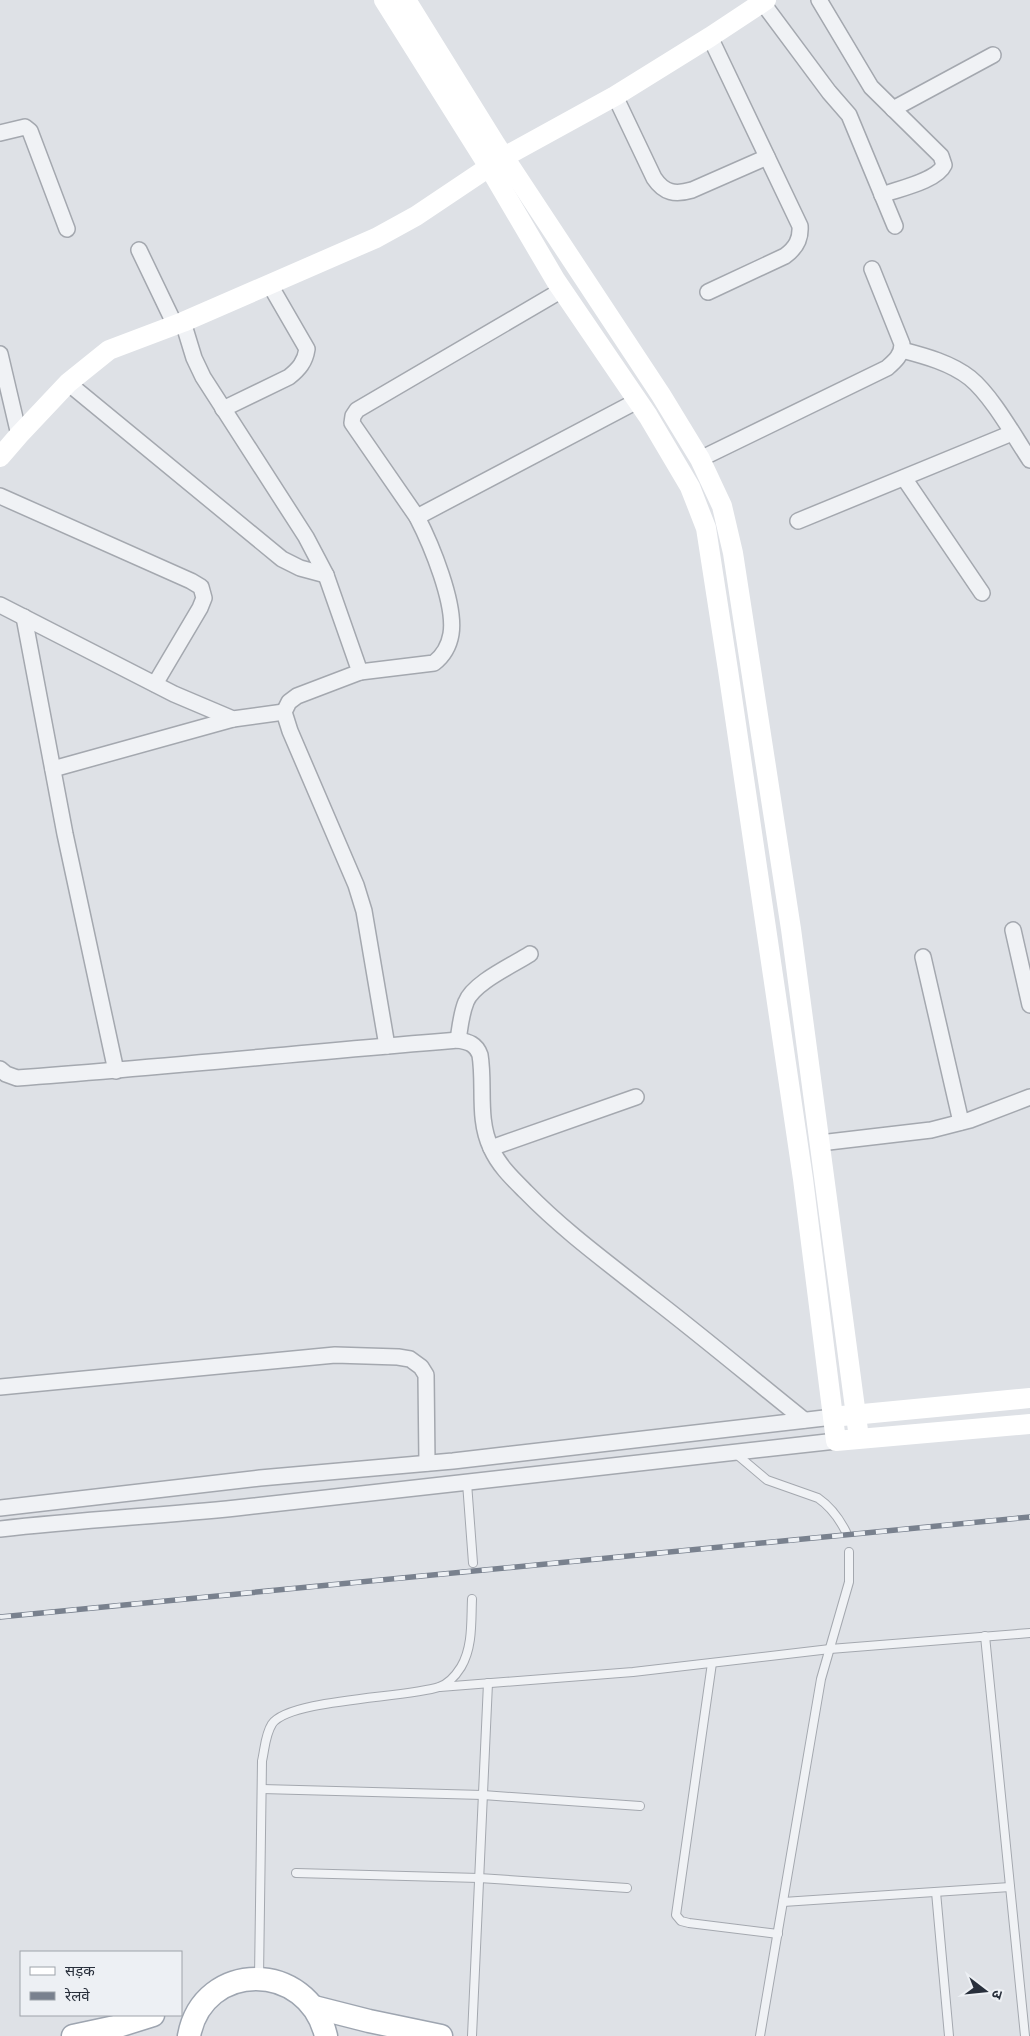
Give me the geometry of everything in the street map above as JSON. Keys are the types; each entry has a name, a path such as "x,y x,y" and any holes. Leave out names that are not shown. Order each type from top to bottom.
{"main road":[{"path":"384,0 661,395 700,459 722,506 733,553 791,929 859,1438"},
{"path":"406,0 497,162 562,290 637,401 690,487 706,528 804,1178 836,1441 1030,1424"},
{"path":"0,458 18,435 68,383 109,350 270,285 376,238 416,216 497,162 616,96 764,1"},
{"path":"833,1417 1030,1398"},
{"path":"189,2036 192,2006 238,1981 259,1978 280,1982 299,1992 314,2007 323,2023 326,2036"},
{"path":"314,2007 441,2036"},
{"path":"72,2036 150,2016"}],"street":[{"path":"819,0 864,76 893,109 941,156 944,165 942,170 932,177 882,195"},
{"path":"764,1 829,92 848,115 895,226"},
{"path":"708,292 785,256 793,250 800,234 800,226 710,37"},
{"path":"893,109 993,55"},
{"path":"616,96 654,178 660,187 668,192 683,193 692,190 767,157"},
{"path":"0,133 25,127 30,131 67,229"},
{"path":"139,250 179,323 200,371 306,536 326,575 360,672"},
{"path":"700,459 887,368 894,362 902,350 902,344 872,269"},
{"path":"223,409 289,376 298,370 306,358 307,349 270,285"},
{"path":"387,1046 361,902 356,885 290,731 284,712 289,702 296,696 360,672 434,663 441,657 451,633 451,612 436,556 417,517 352,423 353,416 357,410 562,290"},
{"path":"902,350 935,360 968,377 984,392 1030,460"},
{"path":"0,354 18,435"},
{"path":"68,383 282,560 300,568 326,575"},
{"path":"417,517 637,401"},
{"path":"798,521 1012,433"},
{"path":"904,478 982,593"},
{"path":"0,496 113,545 201,587 204,598 200,608 155,684"},
{"path":"0,605 155,684 233,719"},
{"path":"24,617 64,834 116,1072"},
{"path":"53,769 233,719 284,712"},
{"path":"1013,930 1030,1005"},
{"path":"458,1040 463,1011 466,1001 471,994 480,986 530,954"},
{"path":"923,957 961,1122"},
{"path":"0,1069 6,1074 17,1078 116,1072 458,1040 470,1042 478,1048 480,1055 483,1122 491,1148 508,1174 547,1213 804,1420"},
{"path":"491,1148 636,1097"},
{"path":"820,1143 914,1133 961,1122 1030,1097"},
{"path":"0,1387 335,1355 398,1357 410,1360 421,1367 426,1375 427,1463"},
{"path":"0,1508 260,1478 427,1463 833,1417"},
{"path":"0,1529 234,1508 836,1441"}],"lane":[{"path":"735,1453 767,1480 818,1498 824,1502 835,1514 846,1532"},
{"path":"467,1482 473,1564"},
{"path":"760,2036 821,1679 849,1582 849,1552"},
{"path":"440,1687 454,1677 462,1666 469,1646 472,1599"},
{"path":"259,1978 262,1761 267,1735 273,1722 286,1713 305,1708 440,1687 633,1672 830,1649 1030,1633"},
{"path":"985,1636 1025,2036"},
{"path":"712,1663 676,1915 681,1921 689,1923 778,1934"},
{"path":"472,2036 488,1683"},
{"path":"262,1789 483,1795 640,1806"},
{"path":"296,1873 479,1878 627,1888"},
{"path":"783,1902 1010,1887"},
{"path":"936,1892 949,2036"}],"railway":[{"path":"0,1617 1030,1517"}]}
